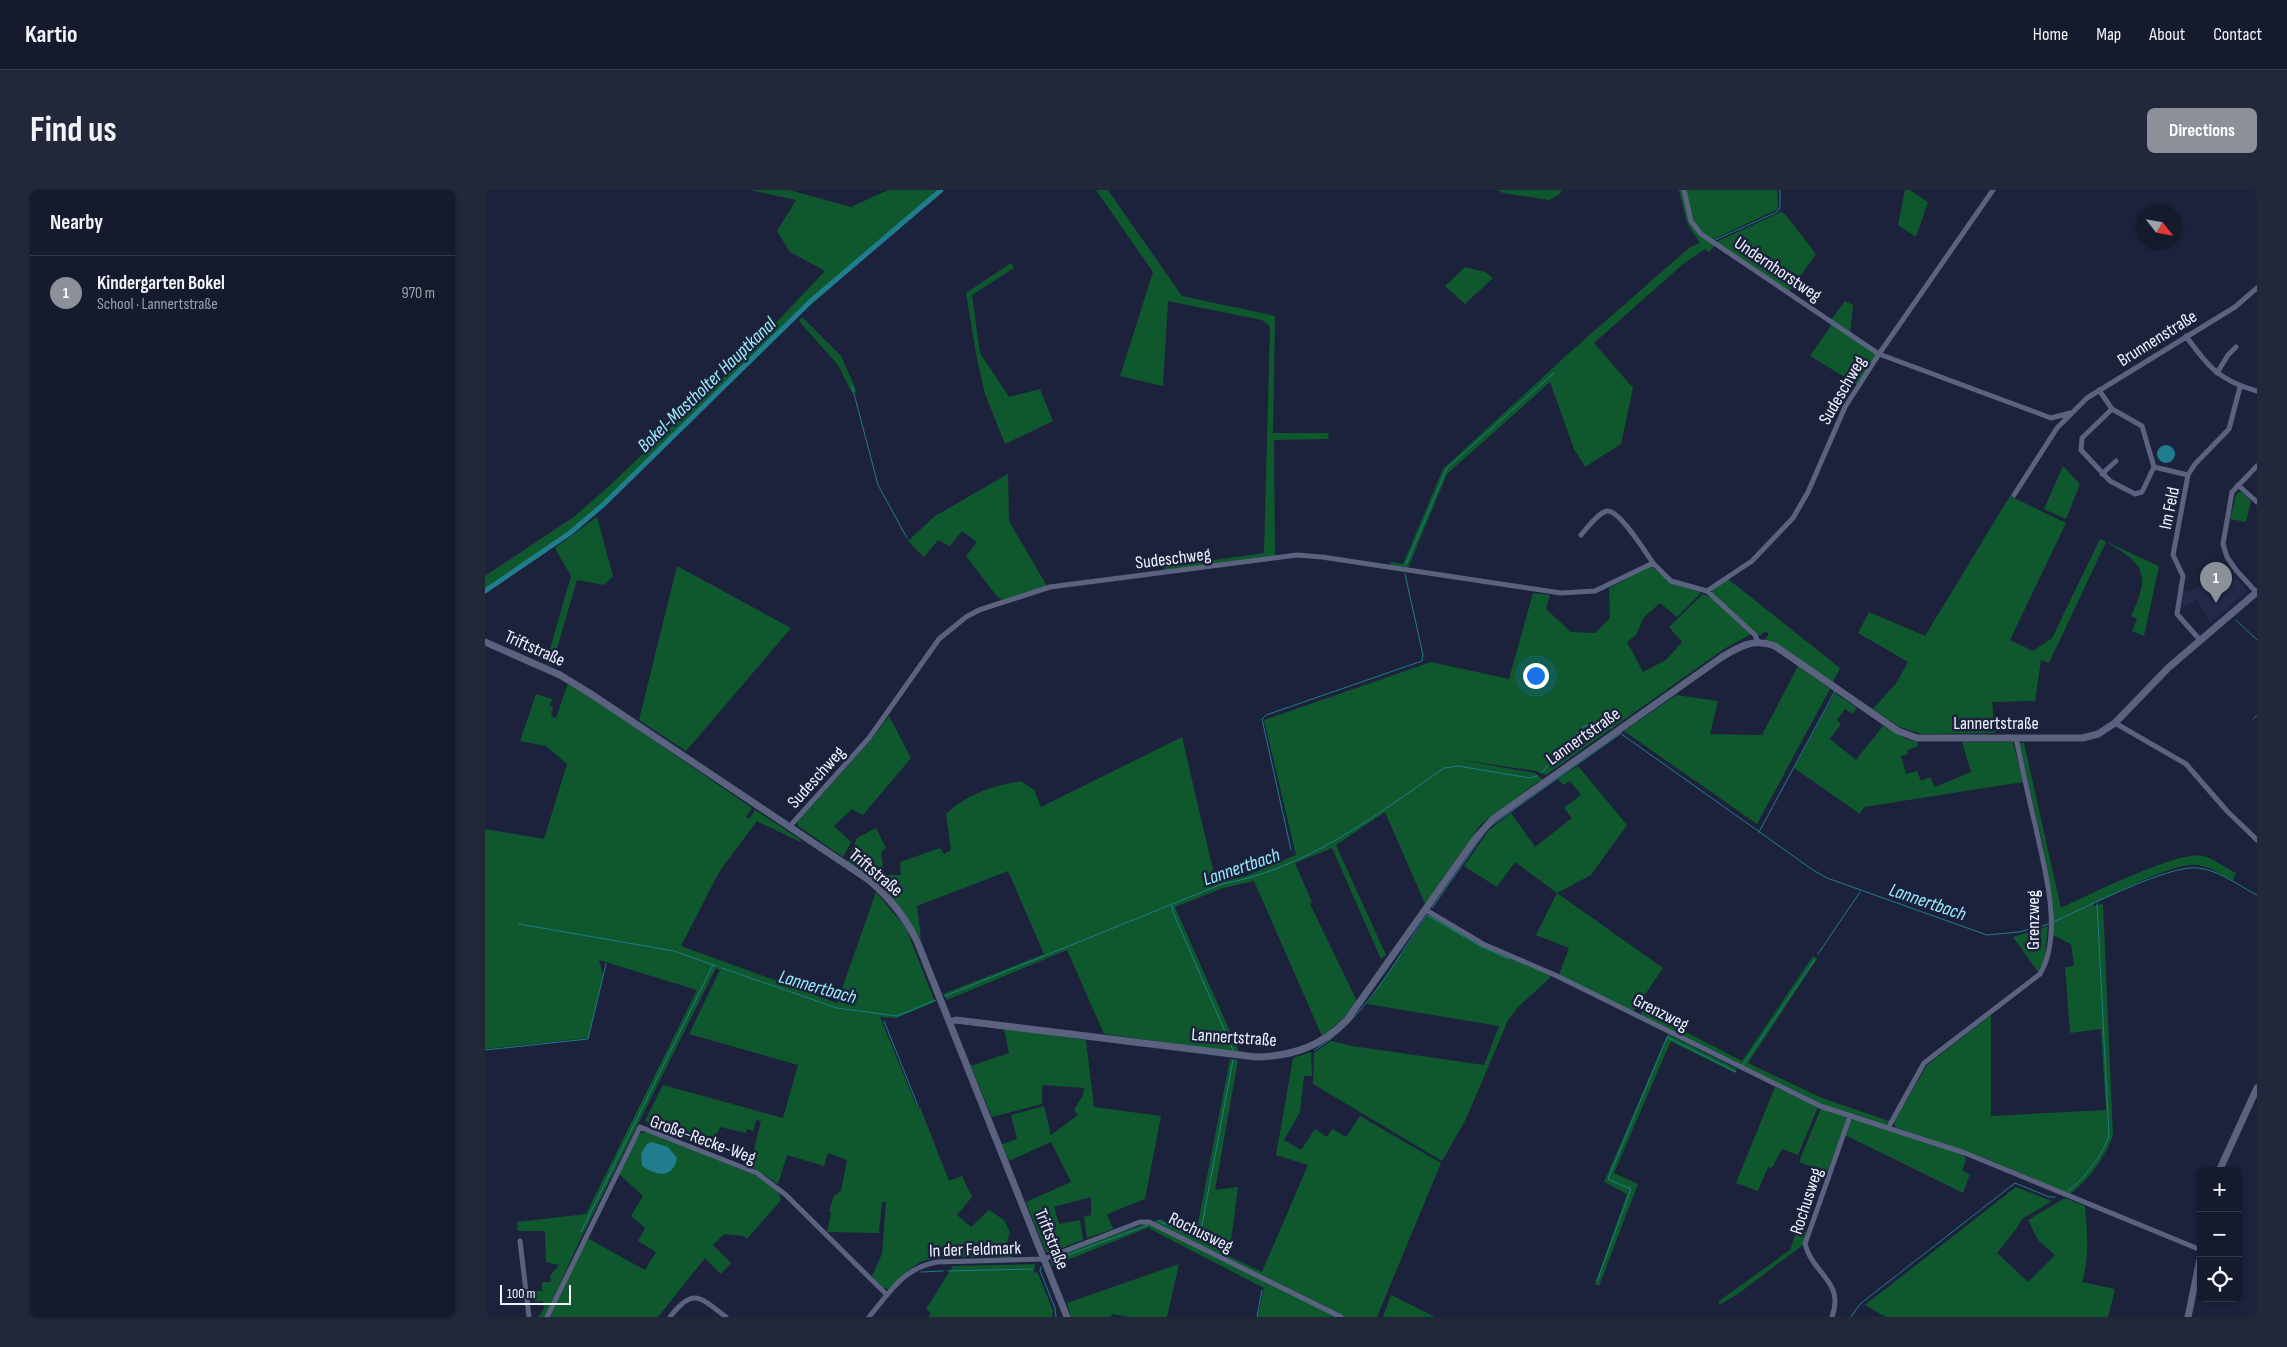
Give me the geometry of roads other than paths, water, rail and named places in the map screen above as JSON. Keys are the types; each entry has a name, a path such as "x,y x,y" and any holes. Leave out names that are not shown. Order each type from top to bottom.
{"street":[{"name":"Undernhorstweg","path":"1684,190 1691,221 1701,234 1879,354"},
{"name":"Sudeschweg","path":"1707,591 1752,561 1793,518 1807,492 1845,407 1879,354 1993,190"},
{"name":"Brunnenstraße","path":"2014,495 2057,428 2071,412 2099,390 2253,296 2257,288"},
{"path":"2186,336 2205,363 2217,373 2240,386 2257,391"},
{"path":"2217,373 2228,355 2236,347"},
{"path":"1879,354 2051,418 2057,428"},
{"name":"Im Feld","path":"2200,640 2177,614 2183,576 2173,555 2188,475 2195,464 2229,429 2240,386"},
{"path":"2099,390 2112,409 2142,426 2154,467 2139,494 2110,481 2081,450 2082,438 2112,409"},
{"name":"Brunnenstraße","path":"2051,418 2071,412"},
{"path":"2102,474 2116,461"},
{"path":"2257,466 2232,492 2223,544 2227,557 2236,570 2257,592"},
{"path":"2154,467 2188,475"},
{"path":"2238,485 2257,502"},
{"path":"1581,535 1605,512 1615,512 1653,563 1671,581 1707,591 1755,635 1758,642"},
{"name":"Sudeschweg","path":"790,826 869,738 939,639 966,617 979,610 1034,591 1297,555 1322,557 1561,593 1585,593 1595,592 1653,563"},
{"name":"Lannertstraße","path":"949,1022 956,1020 1256,1057 1293,1054 1325,1040 1347,1020 1475,839 1493,819 1722,657 1741,646 1758,642 1768,644 1783,651 1897,731 1919,738 2083,738 2098,734 2115,724 2168,668 2257,592"},
{"name":"Triftstraße","path":"485,642 560,675 591,694 869,880 897,908 917,941 1067,1317"},
{"path":"2115,724 2186,764 2227,811 2257,840"},
{"name":"Grenzweg","path":"1889,1128 1924,1063 2040,974 2046,963 2051,919 2049,892 2016,738"},
{"name":"Grenzweg","path":"1426,910 1483,944 1555,974 1820,1106 1965,1153 2197,1248"},
{"path":"2221,1167 2257,1088"},
{"name":"Rochusweg","path":"1832,1317 1835,1293 1828,1280 1808,1256 1805,1244 1807,1232 1850,1116"},
{"name":"Große-Recke-Weg","path":"547,1317 640,1128 757,1173 767,1179 786,1195 887,1295"},
{"name":"Rochusweg","path":"1044,1259 1140,1222 1149,1222 1341,1317"},
{"path":"520,1241 529,1317"},
{"path":"2188,1317 2200,1257"},
{"name":"In der Feldmark","path":"869,1317 906,1274 921,1265 937,1262 1044,1259"},
{"path":"670,1317 682,1302 693,1297 703,1300 726,1317"}],"waterway":[{"name":"Bokel-Mastholter Hauptkanal","path":"485,591 570,533 604,504 811,301 941,190"},
{"path":"1715,240 1777,212 1780,208 1780,190"},
{"path":"1406,564 1447,468 1554,373"},
{"path":"852,386 878,485 907,538"},
{"path":"1291,850 1262,719 1266,715 1422,661 1423,655 1405,574"},
{"path":"2236,620 2257,640"},
{"path":"1759,832 1835,691"},
{"path":"2253,719 2257,715"},
{"name":"Lannertbach","path":"1541,773 1583,727 1596,721 1612,728"},
{"name":"Lannertbach","path":"1620,733 1827,878 1987,935 2019,932 2049,924"},
{"path":"1492,825 1620,734"},
{"name":"Lannertbach","path":"945,996 1222,884 1253,877 1311,853 1366,822 1444,768 1458,766 1530,778 1537,776"},
{"path":"1432,908 1483,835"},
{"name":"Lannertbach","path":"2053,922 2147,880 2185,869 2206,869 2229,879 2257,895"},
{"path":"1818,954 1860,892"},
{"path":"2068,1191 2093,1166 2103,1150 2109,1135 2097,904"},
{"path":"1172,906 1233,1050"},
{"path":"1315,1050 1333,1037 1364,1006 1427,915 1480,946 1509,959"},
{"name":"Lannertbach","path":"519,924 674,951 716,966"},
{"path":"1743,1065 1815,959"},
{"path":"485,1050 588,1039 606,964"},
{"path":"581,1232 713,965"},
{"name":"Lannertbach","path":"722,968 837,1008 897,1016 936,1000"},
{"path":"884,1021 918,1106"},
{"path":"1597,1281 1631,1189 1608,1179 1667,1037 1736,1072"},
{"path":"1199,1241 1233,1060"},
{"path":"1851,1317 1860,1304 2015,1183 2049,1197 2055,1197"},
{"path":"1158,1221 1190,1234 1201,1231"},
{"path":"1052,1261 1148,1225"},
{"path":"1041,1267 1040,1271 1055,1308 1056,1317"},
{"path":"948,1271 1032,1269"},
{"path":"921,1272 943,1271"},
{"path":"1257,1317 1262,1290"}],"place":[{"name":"Kindergarten Bokel","path":"2216,603"}]}
